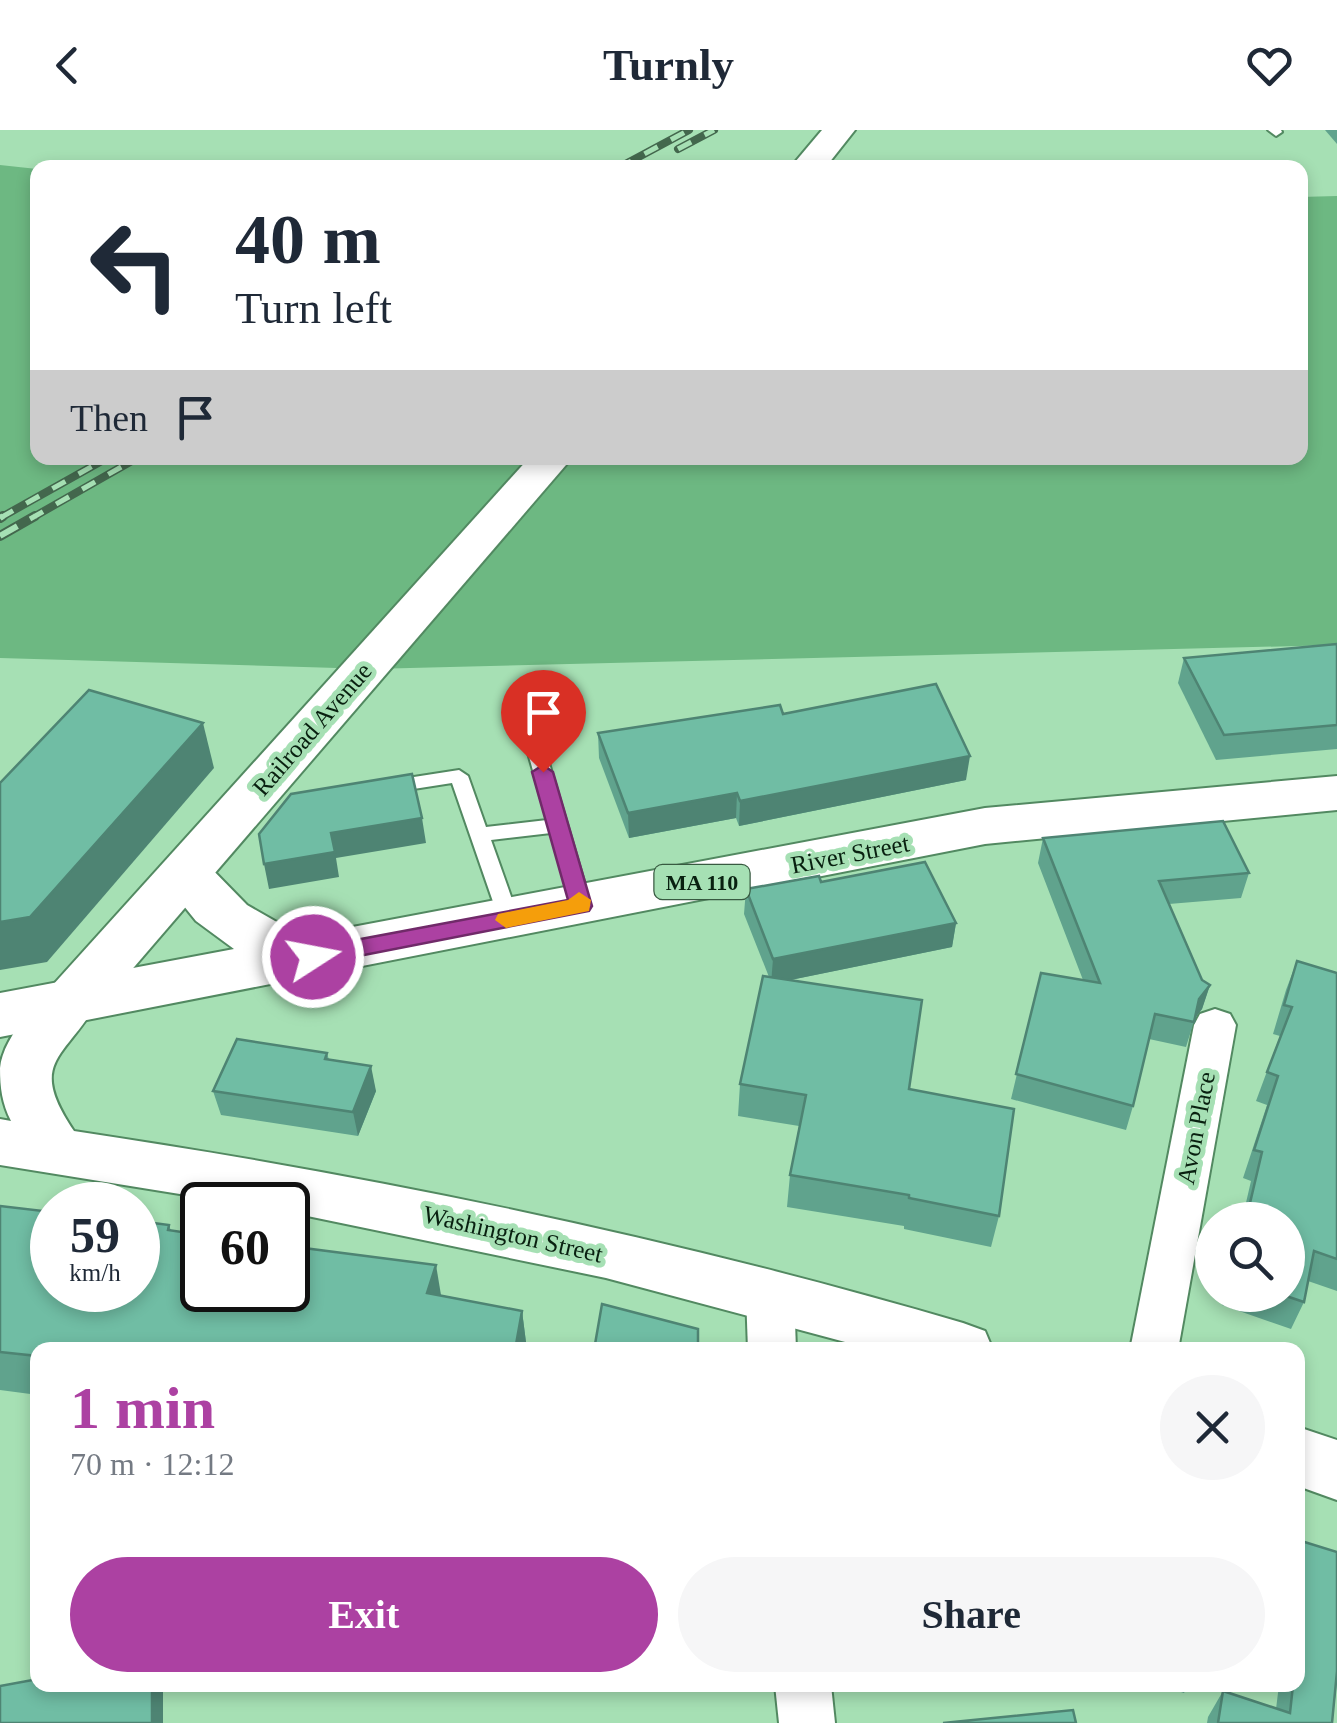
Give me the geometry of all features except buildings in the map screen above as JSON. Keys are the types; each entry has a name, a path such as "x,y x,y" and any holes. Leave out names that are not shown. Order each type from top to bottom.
{"main road":[{"path":"813,160 839,130"},
{"name":"Railroad Avenue","path":"72,1001 545,465"},
{"name":"River Street","path":"72,1001 986,826 1337,793"},
{"path":"188,871 226,921 262,940 313,957"},
{"name":"MA 110","path":"0,1015 72,1001"}],"street":[{"path":"57,1151 25,1102 27,1054 72,1001"},
{"name":"Avon Place","path":"1156,1342 1215,1025"},
{"name":"Washington Street","path":"0,1142 298,1188 511,1232 770,1294 935,1342"},
{"path":"770,1294 772,1342"},
{"path":"1305,1459 1337,1470"},
{"path":"805,1692 808,1723"}],"lane":[{"path":"535,746 581,906"},
{"path":"365,790 459,776 510,919"},
{"path":"480,836 558,824"}],"shaded area":[{"path":"0,165 30,168 30,465 1308,465 1308,197 1337,196 1337,645 370,669 0,658"}],"railway":[{"path":"633,160 689,130"},
{"path":"678,149 714,130"},
{"path":"3,516 0,518 95,465"},
{"path":"30,519 125,465"},
{"path":"0,536 35,516"}],"slow traffic":[{"path":"506,920 581,906 579,900"}],"route":[{"path":"313,957 581,906 543,772"}]}
